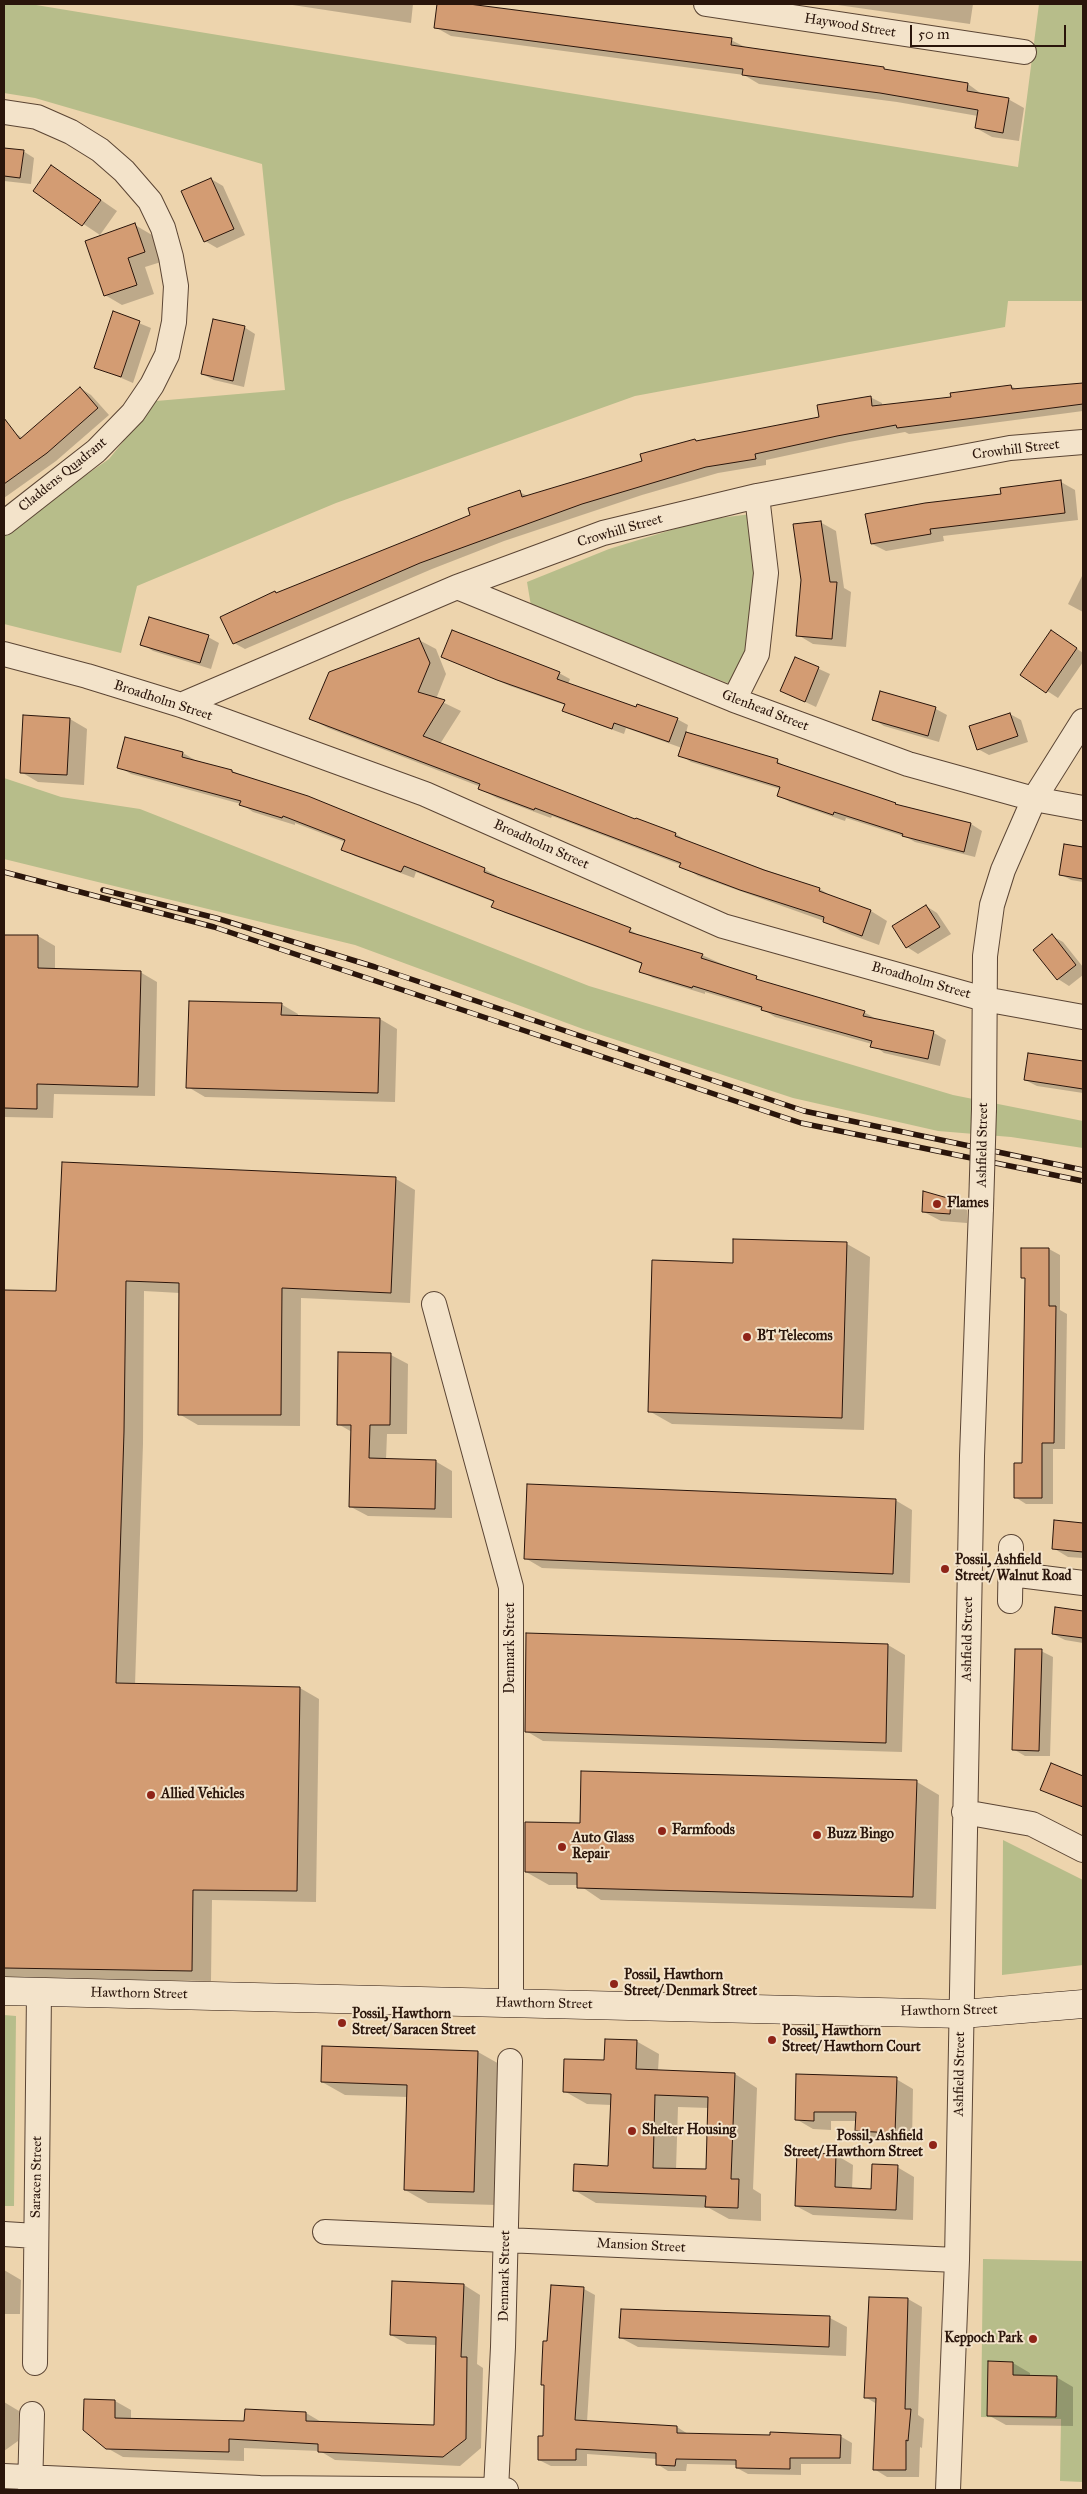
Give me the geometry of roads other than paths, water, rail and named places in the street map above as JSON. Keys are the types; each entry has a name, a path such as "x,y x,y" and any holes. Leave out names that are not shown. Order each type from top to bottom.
{"main road":[{"name":"Hawthorn Street","path":"4,1991 962,2014 1083,2004"}],"street":[{"name":"Haywood Street","path":"706,4 1024,52"},
{"name":"Claddens Quadrant","path":"4,112 37,117 71,132 100,150 124,171 150,202 163,228 176,286 174,322 167,355 152,386 133,413 96,451 4,523"},
{"name":"Crowhill Street","path":"181,705 457,587 603,533 757,496 1010,448 1083,442"},
{"path":"734,700 757,654 766,573 757,496"},
{"name":"Glenhead Street","path":"457,587 734,700 908,764 1034,799 1083,808"},
{"name":"Broadholm Street","path":"4,654 88,676 181,705 425,794 723,926 984,999 1083,1017"},
{"name":"Ashfield Street","path":"948,2490 962,2014 964,1812 972,1447 982,1208 985,956 992,905 1003,870 1034,799 1083,721"},
{"name":"Denmark Street","path":"434,1304 511,1586 511,2003"},
{"path":"1010,1601 1011,1547"},
{"path":"1011,1574 1083,1583"},
{"path":"964,1812 1032,1824 1083,1850"},
{"name":"Saracen Street","path":"35,2363 39,1992"},
{"name":"Denmark Street","path":"496,2490 510,2061"},
{"name":"Mansion Street","path":"325,2232 956,2260"},
{"path":"4,2234 36,2236"},
{"path":"30,2484 32,2414"},
{"path":"4,2476 30,2484 260,2489 506,2490"}],"railway":[{"path":"4,872 214,927 801,1123 1083,1181"},
{"path":"103,890 216,918 375,967 804,1111 1083,1170"}],"place":[{"name":"Flames","path":"937,1204"},
{"name":"BT Telecoms","path":"747,1337"},
{"name":"Possil, Ashfield Street/ Walnut Road","path":"945,1569"},
{"name":"Allied Vehicles","path":"151,1795"},
{"name":"Farmfoods","path":"662,1831"},
{"name":"Buzz Bingo","path":"817,1835"},
{"name":"Auto Glass Repair","path":"562,1847"},
{"name":"Possil, Hawthorn Street/ Denmark Street","path":"614,1984"},
{"name":"Possil, Hawthorn Street/ Saracen Street","path":"342,2023"},
{"name":"Possil, Hawthorn Street/ Hawthorn Court","path":"772,2040"},
{"name":"Shelter Housing","path":"632,2131"},
{"name":"Possil, Ashfield Street/ Hawthorn Street","path":"933,2145"},
{"name":"Keppoch Park","path":"1033,2339"}]}
